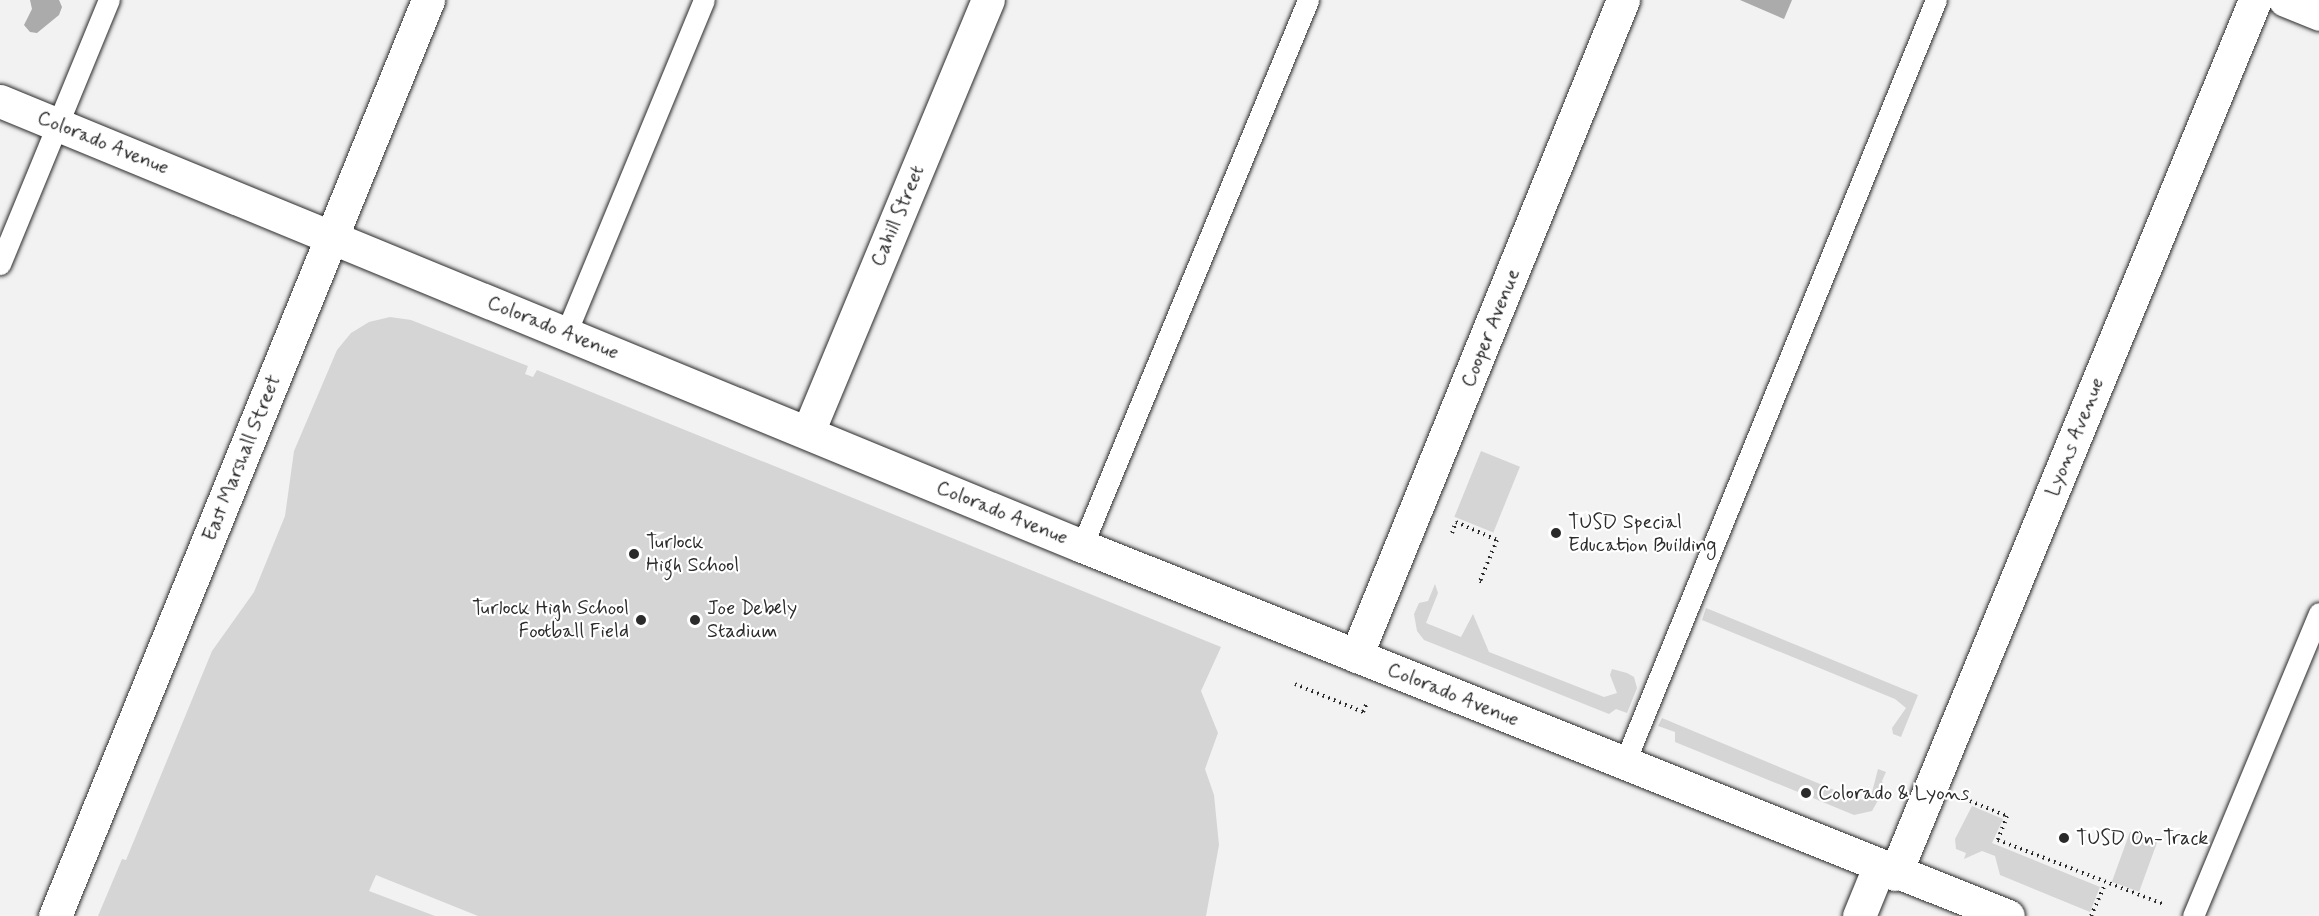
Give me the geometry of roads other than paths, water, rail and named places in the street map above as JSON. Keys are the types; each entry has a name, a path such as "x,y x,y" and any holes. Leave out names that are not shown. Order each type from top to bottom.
{"street":[{"name":"East Marshall Street","path":"55,916 428,0"},
{"name":"Cahill Street","path":"808,432 988,0"},
{"name":"Cooper Avenue","path":"1356,656 1623,0"},
{"name":"Lyons Avenue","path":"1859,916 1887,870 2255,0"},
{"path":"2285,0 2319,14"},
{"name":"Colorado Avenue","path":"0,100 1082,546 1887,870 2008,916"}],"lane":[{"path":"0,264 109,0"},
{"path":"566,333 704,0"},
{"path":"1082,546 1308,0"},
{"path":"1624,764 1936,0"},
{"path":"2193,916 2319,613"}],"place":[{"name":"TUSD Special Education Building","path":"1556,533"},
{"name":"Turlock High School","path":"634,554"},
{"name":"Turlock High School Football Field","path":"641,620"},
{"name":"Joe Debely Stadium","path":"695,620"},
{"name":"Colorado & Lyons","path":"1806,793"},
{"name":"TUSD On-Track","path":"2064,838"}]}
